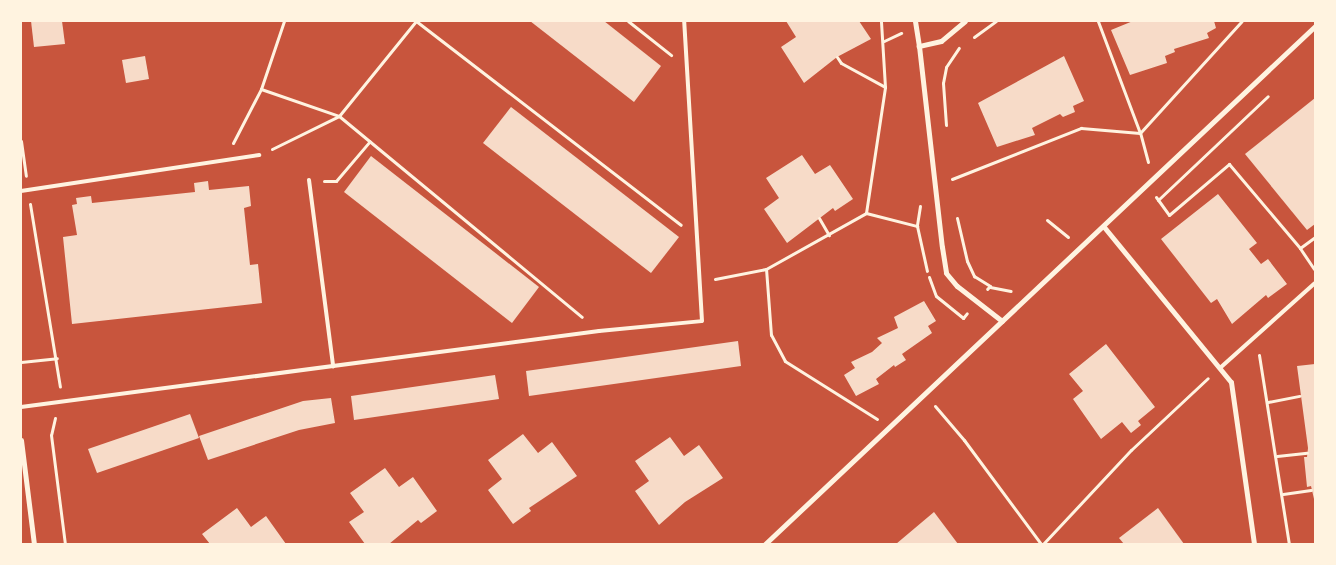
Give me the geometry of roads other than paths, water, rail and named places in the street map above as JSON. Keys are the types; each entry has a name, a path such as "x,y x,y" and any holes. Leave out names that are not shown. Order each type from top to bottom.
{"street":[{"path":"915,21 946,273 1002,321"},
{"path":"919,46 941,41 965,21"},
{"path":"764,544 1149,185 1315,26"},
{"path":"1104,227 1231,382 1254,544"},
{"path":"21,440 34,544"}],"lane":[{"path":"21,407 599,331 702,321 695,236 684,21"},
{"path":"21,191 259,155"},
{"path":"309,180 333,366"},
{"path":"1220,368 1315,283"}]}
